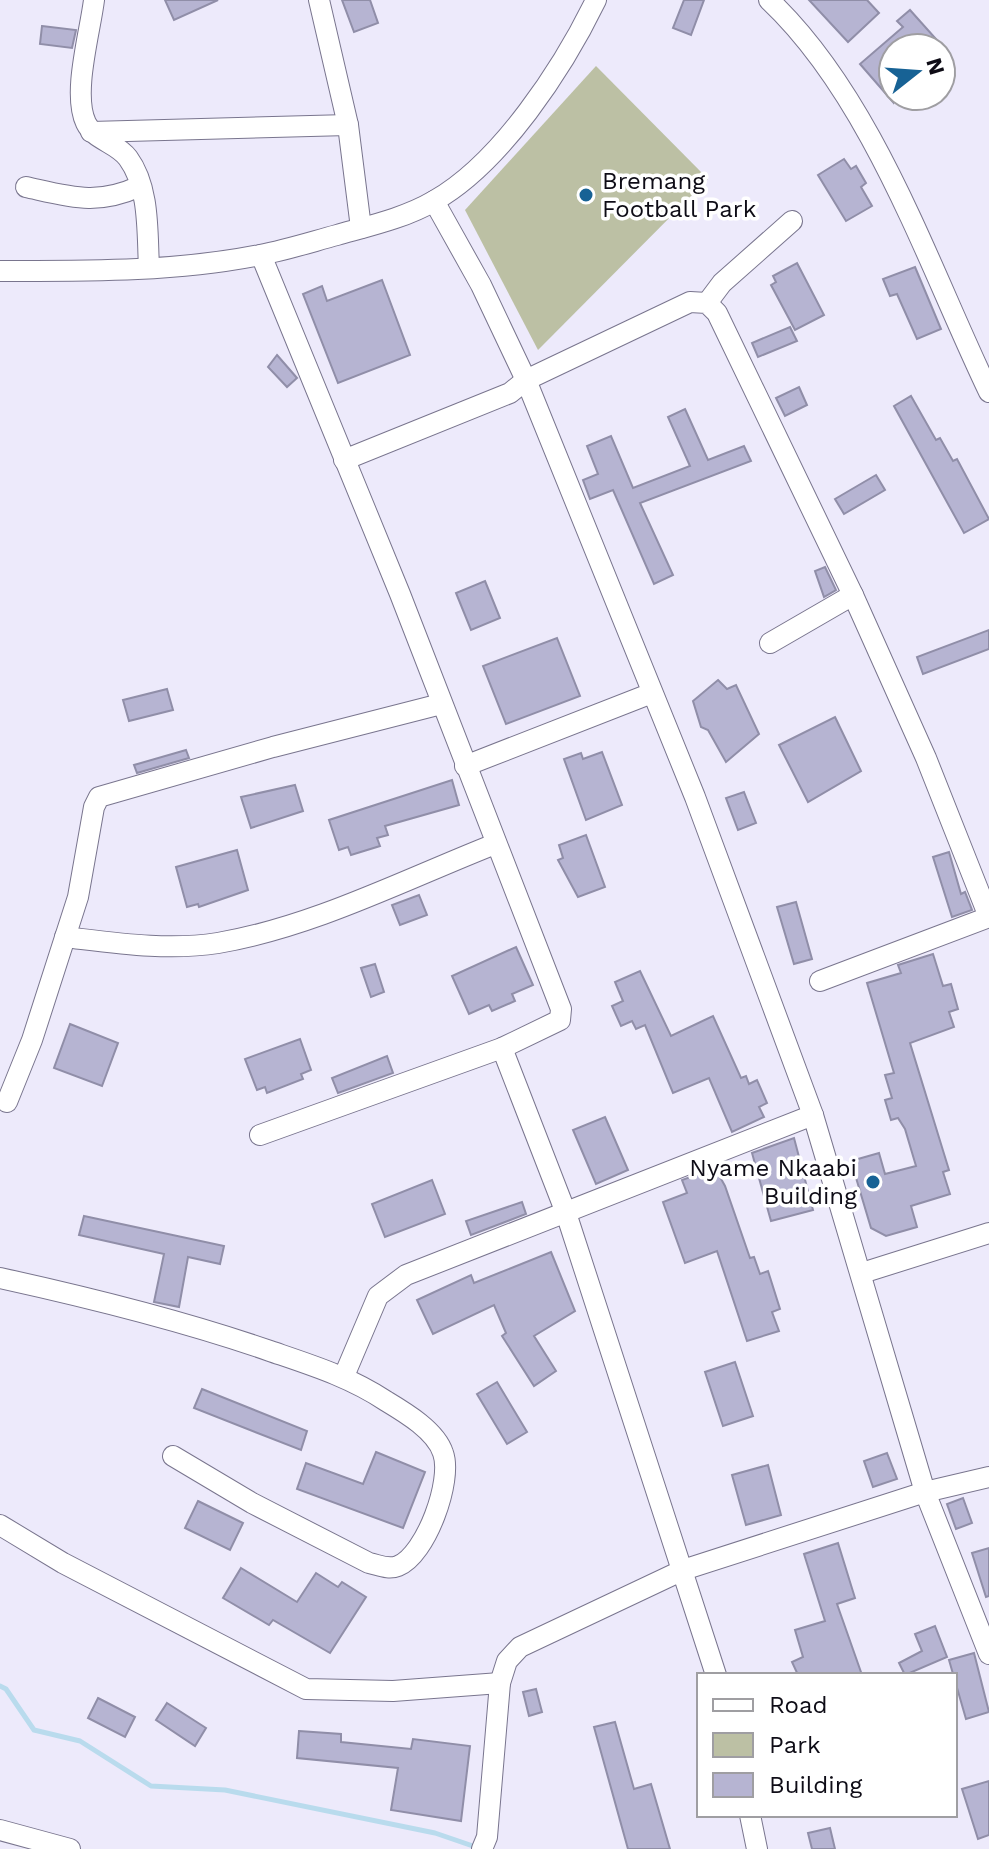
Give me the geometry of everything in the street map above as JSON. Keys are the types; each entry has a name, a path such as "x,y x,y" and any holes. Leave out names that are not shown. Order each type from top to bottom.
{"street":[{"path":"94,0 81,108 91,132 128,158 140,186 147,211 149,267"},
{"path":"319,0 348,125 361,228"},
{"path":"0,271 149,267 261,255 361,228 434,201 468,176 500,143 554,75 596,0"},
{"path":"778,3 880,152 989,392"},
{"path":"91,132 348,125"},
{"path":"26,187 97,200 114,198 140,186"},
{"path":"434,201 481,285 526,380 695,797 813,1115 925,1492 989,1654"},
{"path":"707,303 722,283 792,221"},
{"path":"260,1135 502,1048 553,1026 560,1020 561,1009 261,255"},
{"path":"344,460 510,393 526,380 690,302 707,303 717,313 853,595 926,758 989,917 820,981"},
{"path":"770,643 853,595"},
{"path":"465,766 652,693"},
{"path":"7,1102 78,897 94,807 99,797 260,750 441,704"},
{"path":"65,937 152,947 217,943 320,913 495,844"},
{"path":"502,1048 566,1213 715,1673"},
{"path":"344,1376 378,1296 390,1284 463,1250 566,1213 813,1115"},
{"path":"862,1273 989,1233"},
{"path":"0,1278 219,1333 344,1376 388,1402 432,1435 443,1452 447,1474 441,1500 417,1546 402,1565 388,1568 369,1563 252,1503 173,1456"},
{"path":"484,1843 500,1683 507,1661 520,1647 683,1570 925,1492 989,1477"},
{"path":"0,1525 63,1563 306,1689 393,1691 500,1683"},
{"path":"750,1817 757,1849"},
{"path":"0,1830 70,1849"}],"green space":[{"name":"Bremang Football Park","path":"596,66 708,179 538,350 465,210"}],"building":[{"path":"165,0 218,0 174,20"},
{"path":"342,0 370,0 378,23 354,32"},
{"path":"684,0 704,0 691,35 673,28"},
{"path":"809,0 867,0 879,13 848,42"},
{"path":"910,10 930,32 897,32 903,27 897,21"},
{"path":"42,26 76,30 72,48 40,44"},
{"path":"877,49 877,84 860,64"},
{"path":"844,159 851,169 856,166 866,183 861,187 872,206 846,221 818,175"},
{"path":"797,263 824,315 795,330 771,285 776,282 773,276"},
{"path":"915,267 941,329 917,339 897,294 890,296 883,279"},
{"path":"382,280 410,355 338,383 303,294 322,286 327,301"},
{"path":"790,327 797,341 758,357 752,343"},
{"path":"277,355 297,378 287,387 268,367"},
{"path":"799,387 807,405 785,416 776,398"},
{"path":"911,396 936,440 940,438 953,461 957,459 989,519 964,533 894,406"},
{"path":"685,409 708,460 744,446 751,461 640,503 673,575 654,584 613,490 590,499 583,480 598,474 587,446 611,436 633,488 690,466 668,417"},
{"path":"876,475 885,490 844,514 835,499"},
{"path":"825,567 836,590 824,597 815,571"},
{"path":"485,581 500,618 471,630 456,593"},
{"path":"989,630 989,649 923,674 917,657"},
{"path":"557,638 580,696 506,724 483,666"},
{"path":"718,680 727,689 736,685 759,734 726,762 708,730 701,727 693,701"},
{"path":"167,689 173,710 129,721 123,700"},
{"path":"835,717 861,771 808,802 779,745"},
{"path":"186,750 189,758 137,773 134,765"},
{"path":"602,752 622,805 586,820 564,759 581,753 583,759"},
{"path":"452,780 459,805 385,826 388,835 377,838 380,846 351,855 348,847 339,850 329,820"},
{"path":"295,785 303,811 251,828 241,797"},
{"path":"744,792 756,823 738,830 726,798"},
{"path":"586,835 605,887 578,897 558,860 563,858 559,845"},
{"path":"237,850 248,890 199,907 198,904 187,907 176,867"},
{"path":"949,852 961,894 965,892 972,910 952,917 933,857"},
{"path":"419,895 427,915 400,925 392,905"},
{"path":"796,902 812,959 794,964 777,907"},
{"path":"516,947 533,985 512,994 515,1001 492,1011 489,1005 469,1014 452,976"},
{"path":"933,954 943,986 951,984 958,1009 949,1012 954,1027 910,1043 949,1170 943,1172 950,1194 911,1206 917,1227 886,1236 871,1228 851,1161 879,1153 885,1174 916,1166 905,1129 898,1118 891,1120 885,1100 892,1098 885,1075 894,1073 867,983 901,973 898,965"},
{"path":"375,964 384,992 371,997 361,968"},
{"path":"640,971 671,1036 713,1016 741,1078 746,1076 749,1084 757,1080 767,1103 759,1107 764,1117 732,1132 709,1078 673,1093 645,1025 636,1029 632,1021 621,1026 612,1006 623,1001 615,982"},
{"path":"70,1024 118,1043 102,1086 54,1068"},
{"path":"300,1039 311,1070 301,1074 303,1079 267,1093 265,1087 257,1090 245,1059"},
{"path":"387,1056 393,1073 338,1093 332,1078"},
{"path":"605,1117 628,1170 596,1184 573,1130"},
{"path":"794,1138 813,1210 771,1221 752,1153"},
{"path":"715,1168 725,1186 750,1258 754,1257 760,1274 768,1271 780,1309 772,1312 779,1331 747,1341 717,1251 685,1263 663,1202 687,1193 682,1180"},
{"path":"432,1180 445,1214 385,1237 372,1204"},
{"path":"522,1202 526,1214 471,1235 466,1221"},
{"path":"84,1216 224,1246 220,1264 188,1257 179,1307 154,1302 164,1254 79,1235"},
{"path":"551,1252 575,1311 534,1336 556,1371 534,1386 502,1336 506,1333 494,1305 433,1334 417,1300 471,1275 474,1283"},
{"path":"735,1362 753,1416 723,1426 705,1372"},
{"path":"497,1382 527,1432 507,1444 477,1394"},
{"path":"202,1389 307,1431 301,1450 194,1408"},
{"path":"376,1452 425,1472 403,1528 297,1489 306,1463 363,1484"},
{"path":"887,1453 897,1479 873,1487 864,1461"},
{"path":"768,1465 781,1515 746,1525 732,1475"},
{"path":"963,1498 972,1523 956,1529 947,1504"},
{"path":"198,1501 243,1523 230,1550 185,1528"},
{"path":"838,1543 855,1598 837,1604 861,1673 797,1673 792,1662 803,1657 795,1630 825,1621 804,1554"},
{"path":"989,1548 989,1596 986,1597 972,1553"},
{"path":"241,1568 297,1602 316,1573 338,1587 342,1582 366,1597 330,1653 273,1620 269,1625 223,1598"},
{"path":"935,1626 947,1657 904,1673 899,1663 922,1651 915,1634"},
{"path":"974,1653 989,1712 966,1719 957,1688 957,1673 953,1673 949,1660"},
{"path":"536,1689 542,1712 529,1716 523,1692"},
{"path":"98,1698 135,1717 125,1737 88,1718"},
{"path":"167,1703 206,1728 195,1746 156,1720"},
{"path":"615,1722 634,1789 651,1784 670,1849 628,1849 594,1727"},
{"path":"299,1731 341,1734 341,1742 411,1749 413,1739 470,1746 461,1821 391,1810 398,1768 297,1758"},
{"path":"989,1781 989,1835 978,1839 962,1789"},
{"path":"830,1828 835,1849 812,1849 808,1833"}],"waterway":[{"path":"0,1686 6,1689 34,1730 80,1741 151,1786 225,1790 435,1833 476,1847"}],"place":[{"name":"Bremang Football Park","path":"586,195"},
{"name":"Nyame Nkaabi Building","path":"873,1182"}]}
